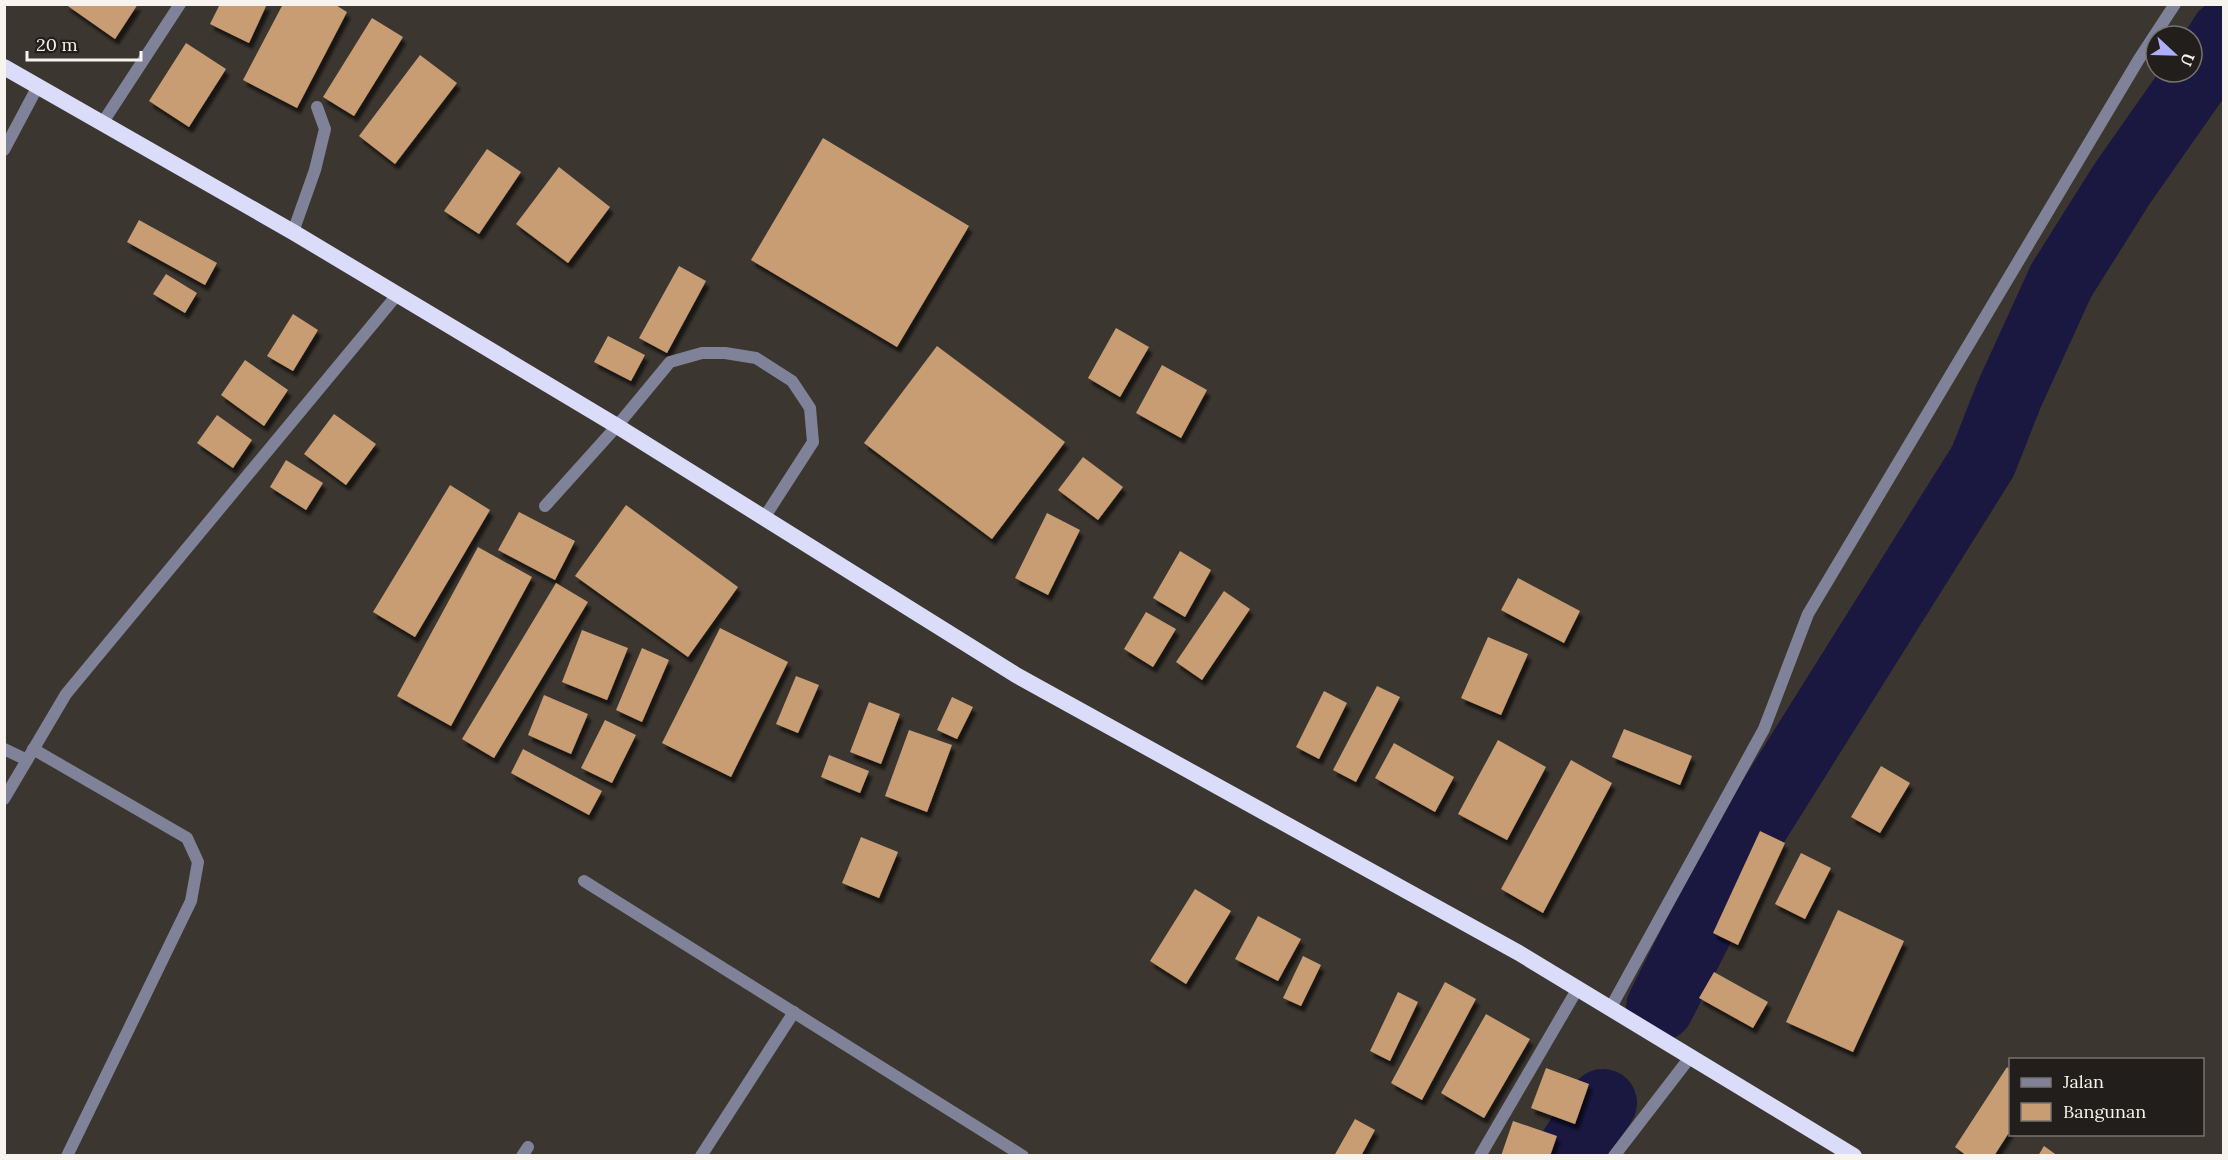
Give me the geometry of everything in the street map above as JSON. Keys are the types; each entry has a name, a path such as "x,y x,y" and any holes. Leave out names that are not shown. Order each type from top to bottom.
{"highway":[{"path":"4,66 292,232 617,426 1016,675 1509,947 1854,1155"}],"street":[{"path":"103,122 180,4"},
{"path":"1617,1011 1764,729 1808,614 2139,59 2175,4"},
{"path":"4,150 38,86"},
{"path":"292,232 315,170 325,129 317,107"},
{"path":"4,799 66,694 397,295"},
{"path":"545,506 617,426 670,362 702,353 725,353 756,358 792,381 810,408 813,442 764,518"},
{"path":"4,749 30,755 187,838 198,862 191,901 67,1155"},
{"path":"584,881 1023,1155"},
{"path":"1480,1155 1578,988"},
{"path":"701,1155 794,1012"},
{"path":"1614,1155 1691,1056"}],"building":[{"path":"65,4 138,4 115,39"},
{"path":"220,4 267,4 249,43 210,24"},
{"path":"283,4 334,4 347,12 297,108 243,80"},
{"path":"372,18 403,37 354,116 323,97"},
{"path":"186,43 226,69 189,127 149,101"},
{"path":"420,55 457,83 395,164 359,136"},
{"path":"823,138 969,226 897,347 751,260"},
{"path":"487,149 521,172 479,234 444,211"},
{"path":"559,167 610,207 568,263 516,224"},
{"path":"139,220 217,263 205,285 127,242"},
{"path":"679,266 706,281 667,353 639,338"},
{"path":"166,274 197,293 185,313 153,294"},
{"path":"293,314 318,330 293,371 267,356"},
{"path":"1116,328 1149,347 1120,397 1088,378"},
{"path":"608,336 645,355 631,381 594,362"},
{"path":"937,346 1065,442 992,539 864,443"},
{"path":"245,360 288,390 264,426 221,395"},
{"path":"1162,365 1207,390 1181,438 1136,413"},
{"path":"334,414 376,444 346,485 304,454"},
{"path":"217,415 252,440 233,468 197,443"},
{"path":"1083,457 1123,487 1098,520 1058,490"},
{"path":"286,460 323,483 306,510 270,487"},
{"path":"450,485 490,510 415,637 373,612"},
{"path":"626,505 738,587 688,657 575,576"},
{"path":"519,512 575,541 555,580 498,550"},
{"path":"1047,513 1080,530 1048,595 1015,578"},
{"path":"478,547 532,577 451,726 397,696"},
{"path":"1180,551 1211,570 1185,617 1153,598"},
{"path":"1518,578 1580,611 1564,643 1501,610"},
{"path":"556,583 588,602 494,758 462,739"},
{"path":"1224,591 1250,609 1202,680 1176,662"},
{"path":"1146,612 1176,629 1153,667 1124,649"},
{"path":"720,628 788,662 731,777 662,743"},
{"path":"582,630 628,648 607,700 562,682"},
{"path":"1488,637 1528,654 1501,715 1461,698"},
{"path":"642,648 669,660 642,722 616,710"},
{"path":"796,676 819,685 798,733 776,724"},
{"path":"1377,686 1400,697 1356,782 1333,770"},
{"path":"1324,691 1347,703 1319,759 1296,747"},
{"path":"544,695 588,714 571,754 528,735"},
{"path":"952,697 973,707 957,739 937,730"},
{"path":"869,702 900,714 881,764 850,752"},
{"path":"605,720 636,735 612,783 581,768"},
{"path":"1624,729 1692,756 1680,785 1612,757"},
{"path":"909,730 952,745 927,812 885,796"},
{"path":"1498,740 1546,767 1507,840 1458,814"},
{"path":"1394,743 1454,777 1435,812 1375,778"},
{"path":"523,749 602,791 589,815 511,773"},
{"path":"829,755 869,771 860,793 821,777"},
{"path":"1571,760 1612,783 1543,913 1501,889"},
{"path":"1881,766 1910,783 1880,833 1851,817"},
{"path":"1760,831 1785,843 1738,945 1713,933"},
{"path":"861,837 898,852 879,898 842,883"},
{"path":"1801,853 1831,868 1805,919 1775,904"},
{"path":"1195,889 1231,911 1186,984 1150,961"},
{"path":"1838,910 1904,941 1853,1052 1786,1022"},
{"path":"1258,916 1301,939 1278,981 1235,959"},
{"path":"1303,956 1321,965 1301,1006 1283,998"},
{"path":"1714,972 1768,1002 1753,1028 1699,998"},
{"path":"1445,982 1476,999 1422,1100 1391,1083"},
{"path":"1398,992 1418,1002 1390,1061 1370,1051"},
{"path":"1486,1014 1530,1039 1484,1118 1441,1093"},
{"path":"2007,1067 2009,1069 2009,1133 1994,1156 1967,1156 1955,1147"},
{"path":"1546,1068 1589,1084 1575,1124 1531,1108"},
{"path":"1355,1119 1375,1130 1361,1156 1334,1156"},
{"path":"1513,1121 1557,1136 1550,1156 1501,1156"},
{"path":"2044,1146 2058,1156 2038,1156"}],"waterway":[{"path":"1660,1007 1741,847 1983,461 2009,395 2061,281 2122,184 2197,77 2224,34"},
{"path":"1567,1156 1603,1103"}]}
